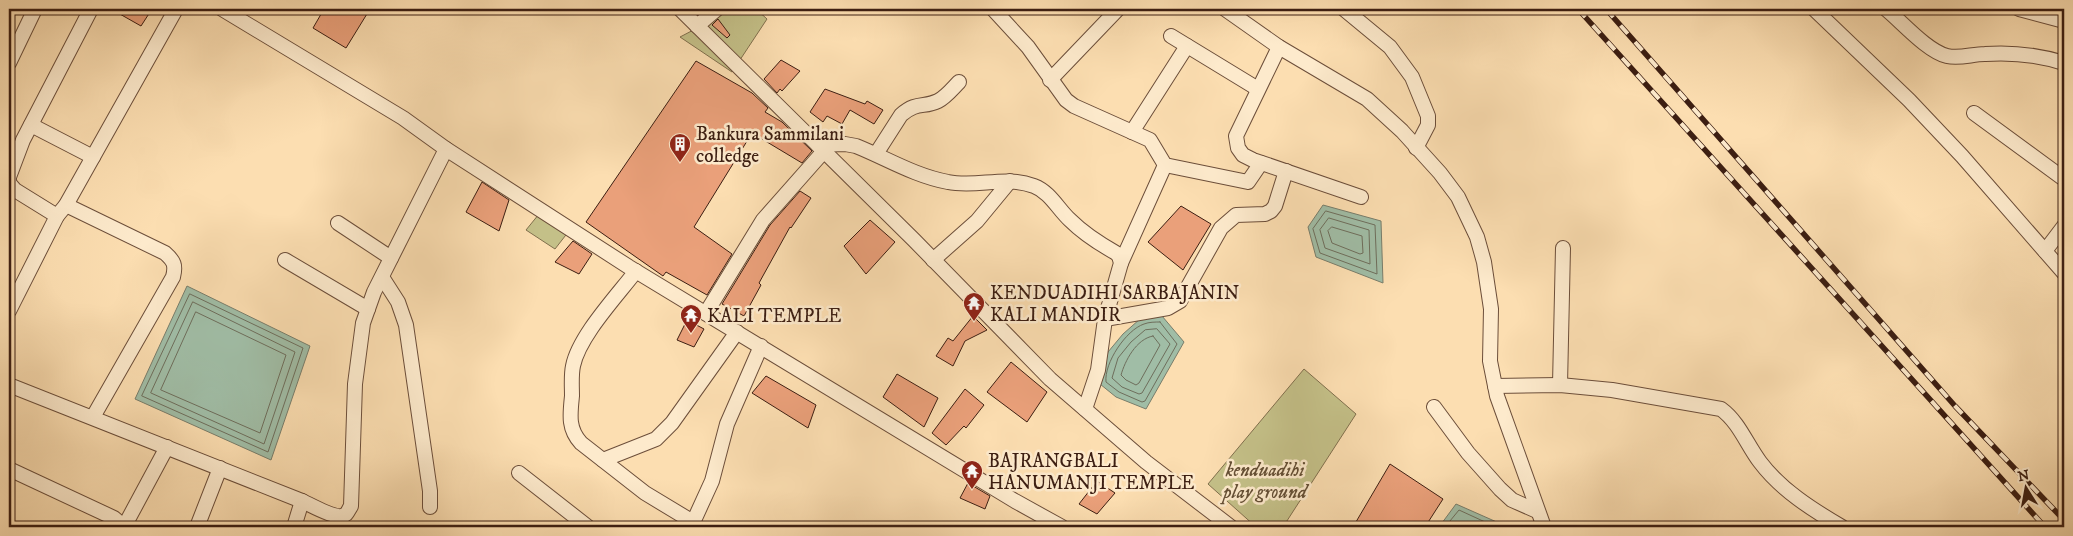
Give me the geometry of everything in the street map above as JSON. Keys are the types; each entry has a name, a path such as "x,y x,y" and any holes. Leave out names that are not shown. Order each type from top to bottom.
{"street":[{"path":"9,63 35,9"},
{"path":"91,9 31,125 9,178 9,183 15,190 165,253 172,259 175,268 173,277 93,417"},
{"path":"9,311 62,211 176,9"},
{"path":"222,9 403,118 446,149 636,271 1015,501 1062,527"},
{"path":"680,9 1050,379 1146,462 1231,527"},
{"path":"697,26 716,9"},
{"path":"993,9 1028,47 1066,100 1074,106 1150,140 1164,165 1248,182 1261,163"},
{"path":"1050,80 1118,9"},
{"path":"1224,9 1279,47 1367,99 1416,148 1458,198 1477,237 1484,262 1491,309 1490,361 1495,386 1508,429 1544,527"},
{"path":"1344,9 1390,47 1412,77 1428,116 1428,125 1416,148"},
{"path":"1814,9 1910,100 1962,156 2064,273"},
{"path":"1886,9 1930,46 1945,55 1958,58 1982,54 2026,54 2064,63"},
{"path":"2019,9 2064,21"},
{"path":"1171,36 1258,90"},
{"path":"1132,132 1187,46"},
{"path":"1279,47 1236,136 1238,148 1243,155 1261,163 1361,197"},
{"path":"876,154 907,110 920,104 937,102 959,82"},
{"path":"1974,113 2064,179"},
{"path":"31,125 92,157"},
{"path":"706,313 764,220 821,148 845,144 856,146 925,176 948,182 959,184 1010,181 1035,186 1045,192 1070,220 1085,233 1116,253 1120,263"},
{"path":"9,385 302,501 334,515 342,522 351,506 355,384 363,323 391,258 446,149"},
{"path":"1085,409 1098,370 1105,319 1120,263 1164,165"},
{"path":"1105,319 1168,308 1180,301 1221,228 1236,215 1266,214 1271,211 1275,206 1286,171"},
{"path":"933,260 977,221 1010,181"},
{"path":"338,223 391,258"},
{"path":"2045,251 2064,226"},
{"path":"1560,386 1563,248"},
{"path":"285,260 368,309"},
{"path":"636,271 583,340 572,367 570,426 574,435 581,443 645,493 692,525 712,481 727,424 761,346"},
{"path":"382,277 398,302 406,325 430,491 430,507"},
{"path":"603,460 656,439 672,423 737,332"},
{"path":"1495,386 1560,386 1612,390 1721,409 1731,416 1762,464 1778,480 1810,508 1842,527"},
{"path":"1434,407 1468,453 1500,489 1512,500 1537,511"},
{"path":"9,469 114,518 123,527 167,446"},
{"path":"197,527 220,468"},
{"path":"519,473 588,527"},
{"path":"294,527 302,501"}],"green space":[{"path":"723,9 756,9 767,19 732,72 680,37 703,25"},
{"path":"539,214 569,231 555,249 526,230"},
{"name":"kenduadihi play ground","path":"1304,369 1356,414 1283,527 1256,527 1208,484"}],"water":[{"path":"1323,205 1381,221 1383,283 1316,257 1308,227"},
{"path":"187,286 310,346 271,460 135,399"},
{"path":"1162,316 1184,342 1146,409 1116,397 1100,384 1108,352 1123,334 1140,319"},
{"path":"1456,504 1508,527 1439,527"}],"building":[{"path":"111,9 152,9 141,26"},
{"path":"324,9 370,9 346,48 313,28"},
{"path":"718,19 730,35 727,38 712,25"},
{"path":"781,60 800,71 782,91 780,89 777,93 764,79"},
{"name":"Bankura Sammilani colledge","path":"696,61 752,93 768,108 765,112 782,122 812,151 802,163 752,133 694,227 732,254 707,295 666,272 663,276 586,222"},
{"path":"825,89 865,104 867,101 883,110 874,124 850,110 842,124 827,116 823,122 810,112"},
{"path":"482,182 509,200 499,231 466,212"},
{"path":"800,191 811,198 790,227 759,283 761,285 744,316 722,304 770,225"},
{"path":"1181,206 1211,224 1183,270 1148,242"},
{"path":"870,220 895,242 866,274 844,246"},
{"path":"573,241 592,254 579,274 555,262"},
{"path":"973,316 987,330 965,341 953,366 936,356 948,338 953,341"},
{"name":"KALI TEMPLE","path":"687,320 704,329 694,347 677,340"},
{"path":"1011,362 1047,392 1027,422 987,392"},
{"path":"897,374 938,398 924,427 883,397"},
{"path":"766,376 816,405 808,428 752,393"},
{"path":"965,389 984,405 966,428 964,426 946,445 932,433"},
{"path":"1390,464 1443,499 1425,527 1353,527"},
{"path":"1097,481 1115,493 1097,514 1079,504"},
{"name":"BAJRANGBALI HANUMANJI TEMPLE","path":"968,483 990,496 985,509 960,498"}],"railway":[{"path":"1578,9 2045,527"},
{"path":"1606,9 1955,406 2064,520"}],"place":[{"name":"Bankura Sammilani colledge","path":"680,163"},
{"name":"KENDUADIHI SARBAJANIN KALI MANDIR","path":"974,322"},
{"name":"KALI TEMPLE","path":"691,334"},
{"name":"BAJRANGBALI HANUMANJI TEMPLE","path":"972,490"}]}
